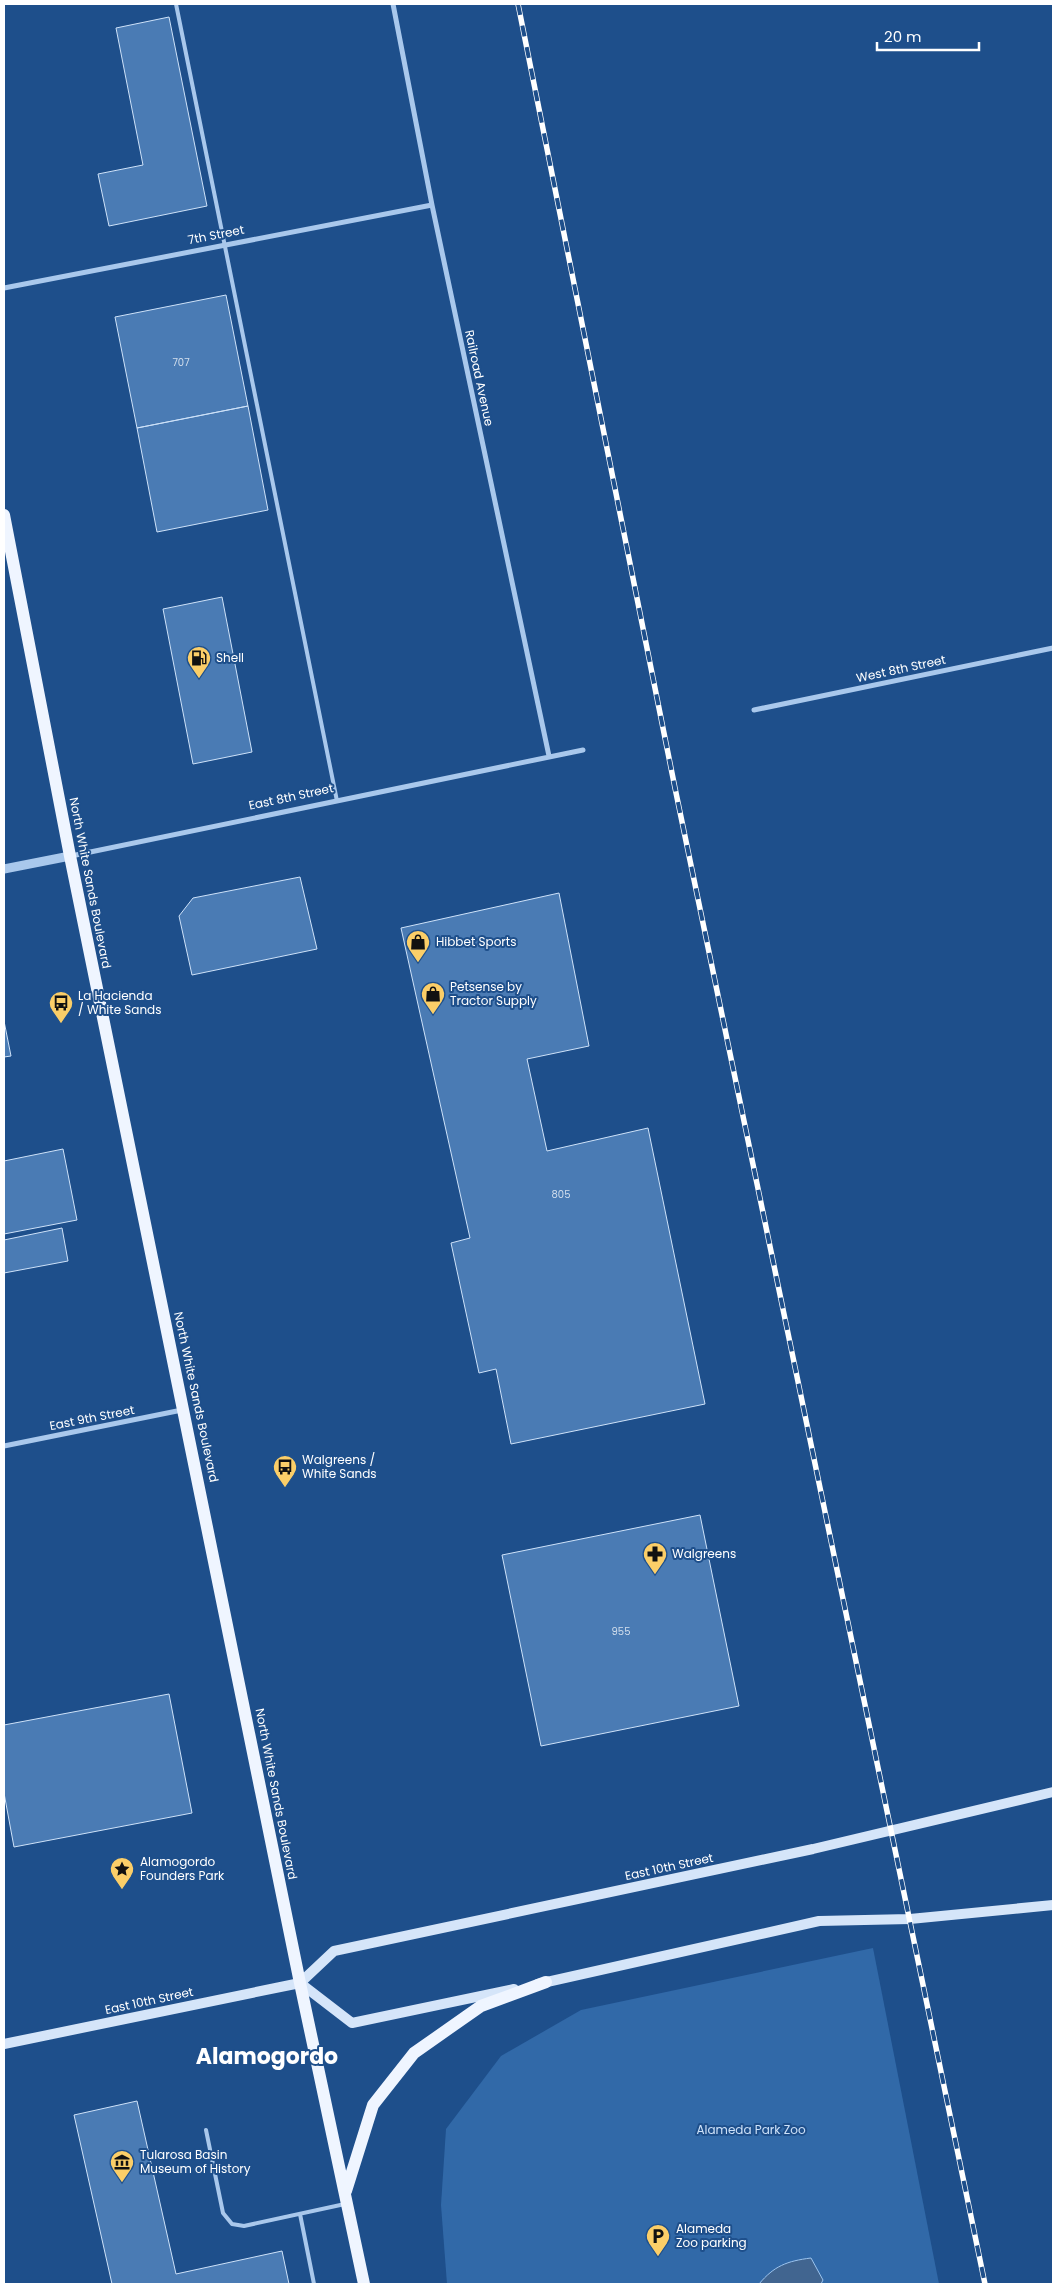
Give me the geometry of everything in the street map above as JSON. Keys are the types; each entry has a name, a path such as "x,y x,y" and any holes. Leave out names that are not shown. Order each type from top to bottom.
{"main road":[{"name":"North White Sands Boulevard","path":"4,515 70,856 300,1983 364,2284"},
{"name":"East 10th Street","path":"4,2044 300,1983 334,1951 813,1849 1053,1792"},
{"path":"300,1983 352,2023 819,1921 910,1919 1053,1905"},
{"path":"346,2198 373,2104 414,2052 482,2006 546,1982"}],"street":[{"name":"Railroad Avenue","path":"392,4 432,204 549,756"},
{"name":"7th Street","path":"4,288 432,204"},
{"name":"West 8th Street","path":"754,710 1053,648"},
{"name":"East 8th Street","path":"4,870 583,750"},
{"name":"East 9th Street","path":"4,1446 184,1410"}],"lane":[{"path":"176,4 226,243 337,801"},
{"path":"206,2130 223,2213 232,2224 244,2226 300,2214 346,2198"},
{"path":"300,2214 314,2284"}],"green space":[{"name":"Alameda Park Zoo","path":"873,1948 939,2284 447,2284 441,2205 446,2129 501,2056 581,2010"}],"shaded area":[{"path":"811,2258 823,2280 821,2284 759,2284 782,2265"}],"building":[{"path":"169,17 207,206 109,226 98,174 143,165 116,28"},
{"path":"226,295 248,406 137,428 115,317"},
{"path":"248,406 268,510 157,532 137,428"},
{"path":"222,597 252,752 193,764 163,609"},
{"path":"300,877 317,949 192,975 179,916 193,898"},
{"path":"559,893 589,1046 527,1059 547,1151 648,1128 705,1404 511,1444 496,1369 479,1373 451,1243 470,1238 401,928"},
{"path":"4,1021 11,1056 4,1057"},
{"path":"63,1149 77,1220 4,1234 4,1161"},
{"path":"62,1228 68,1261 4,1273 4,1240"},
{"name":"Walgreens","path":"700,1515 739,1706 541,1746 502,1555"},
{"path":"169,1694 192,1813 14,1847 4,1793 4,1725"},
{"name":"Tularosa Basin Museum of History","path":"137,2101 176,2274 282,2251 289,2284 112,2284 74,2115"}],"railway":[{"path":"518,4 675,788 985,2284"}],"place":[{"name":"Shell","path":"199,679"},
{"name":"Hibbet Sports","path":"418,963"},
{"name":"Petsense by Tractor Supply","path":"433,1015"},
{"name":"La Hacienda / White Sands","path":"61,1024"},
{"name":"Walgreens / White Sands","path":"285,1488"},
{"name":"Walgreens","path":"655,1575"},
{"name":"Alamogordo Founders Park","path":"122,1890"},
{"name":"Tularosa Basin Museum of History","path":"122,2183"},
{"name":"Alameda Zoo parking","path":"658,2257"}],"district":[{"name":"Alamogordo","path":"267,2056"}]}
